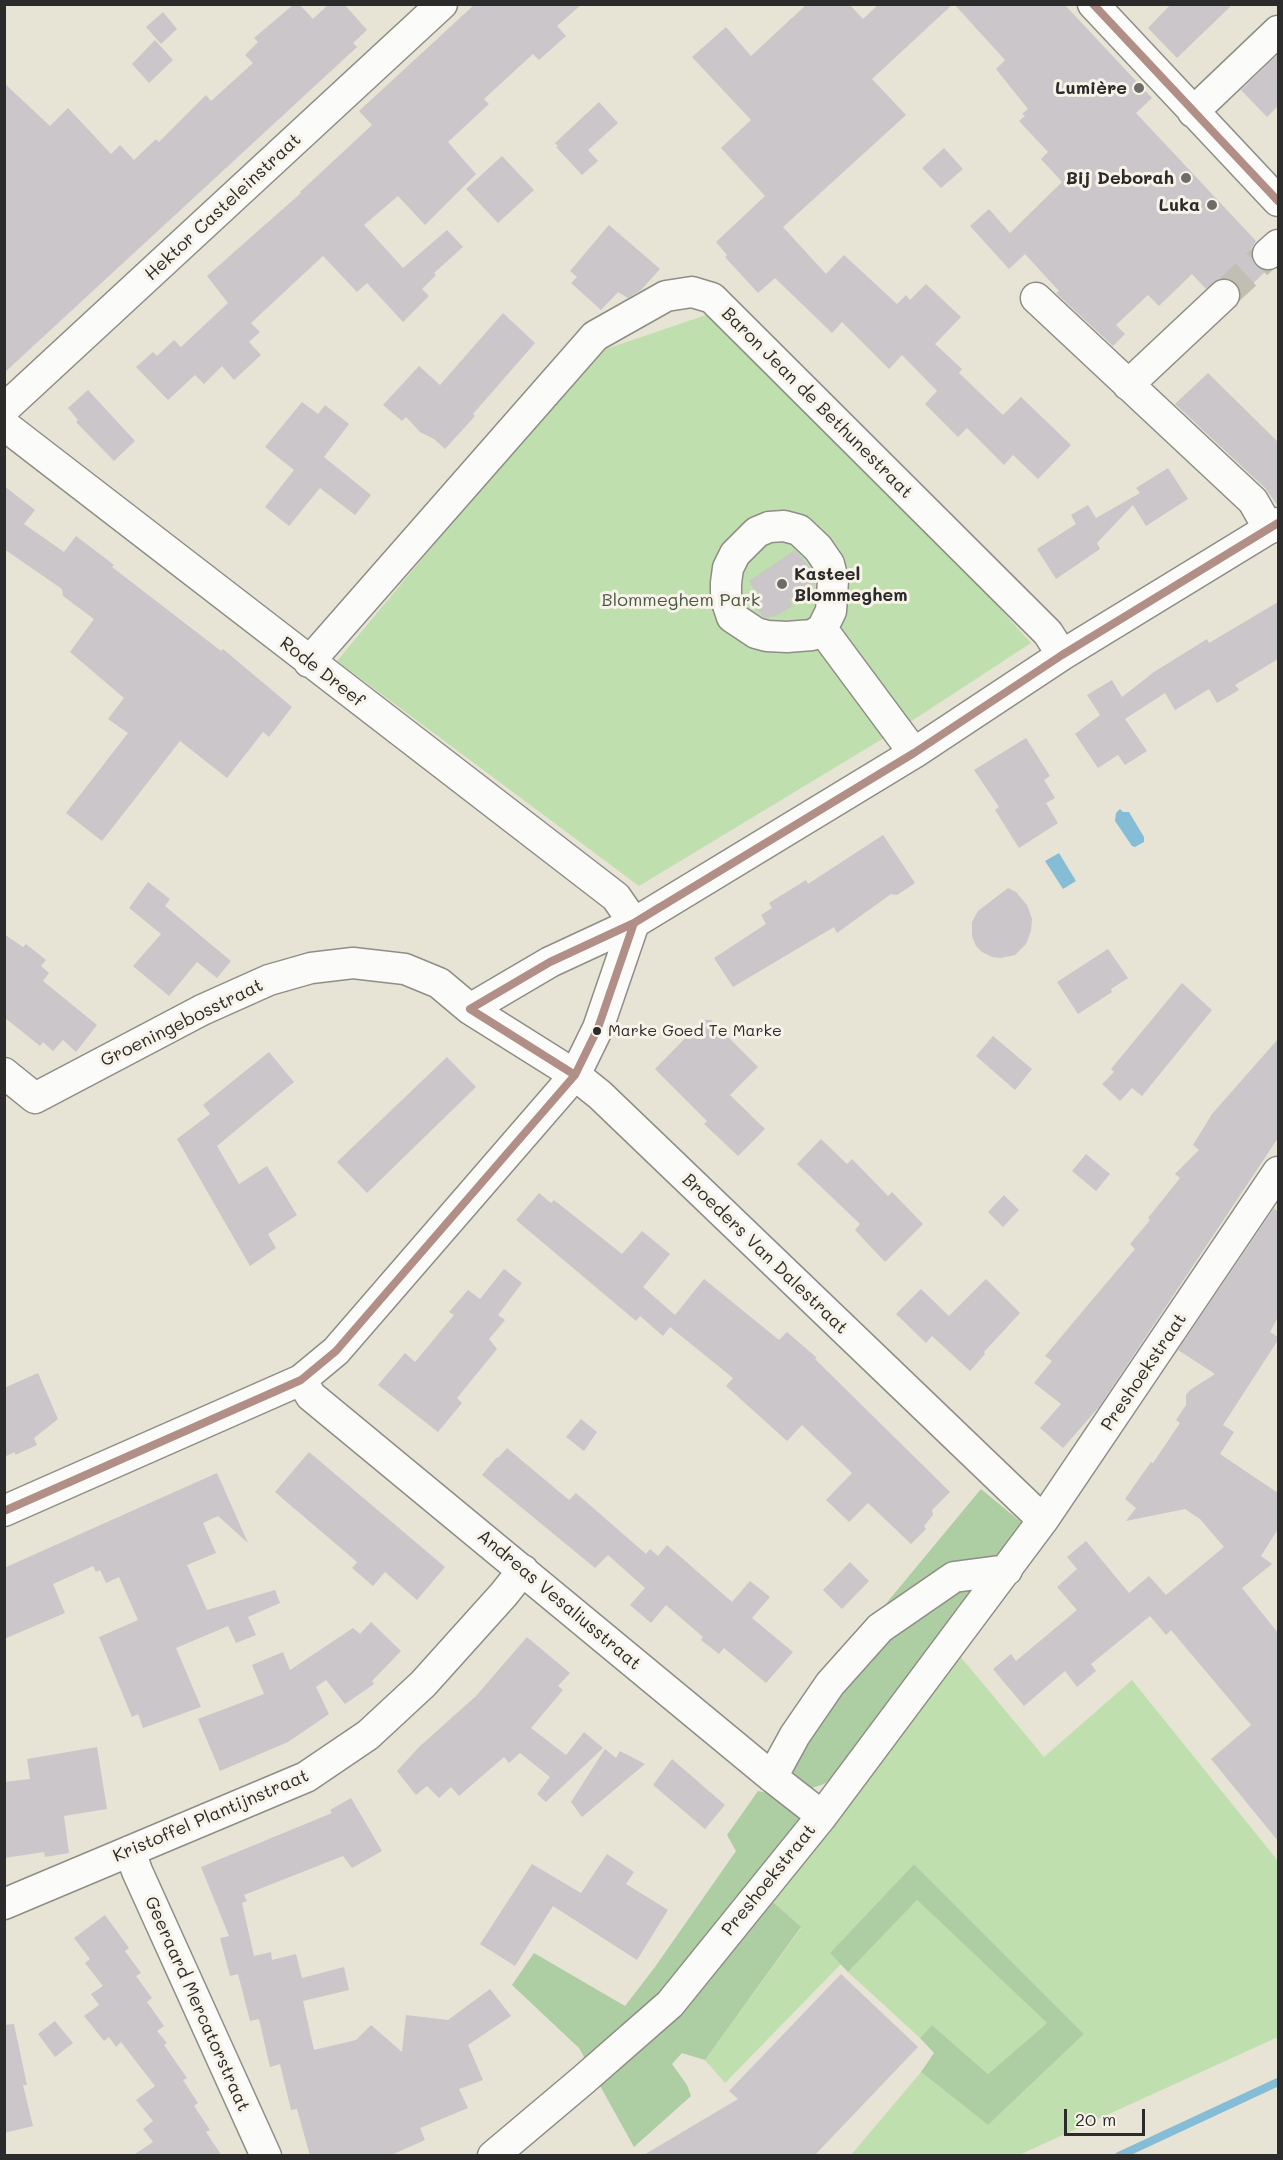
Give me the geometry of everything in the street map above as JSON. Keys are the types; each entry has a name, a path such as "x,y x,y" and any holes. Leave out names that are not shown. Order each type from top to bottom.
{"street":[{"name":"Hektor Casteleinstraat","path":"4,409 442,4"},
{"path":"1093,4 1278,201"},
{"path":"1193,112 1278,31"},
{"name":"Baron Jean de Bethunestraat","path":"309,662 595,336 666,296 692,292 712,298 1048,633 1062,655"},
{"path":"1128,385 1224,296"},
{"path":"470,1009 550,962 634,923 914,753 1062,655 1274,526 1253,501 1036,298"},
{"name":"Rode Dreef","path":"4,425 616,897 634,923"},
{"path":"822,629 914,753"},
{"path":"4,1511 301,1380 336,1351 575,1075 598,1028 634,923"},
{"name":"Groeningebosstraat","path":"4,1073 35,1098 202,1010 269,980 311,968 352,963 405,969 439,983 470,1009"},
{"name":"Broeders Van Dalestraat","path":"470,1009 575,1075 600,1095 1043,1520"},
{"name":"Preshoekstraat","path":"494,2156 670,2004 822,1816 1043,1520 1278,1172"},
{"name":"Andreas Vesaliusstraat","path":"301,1380 311,1396 822,1816"},
{"name":"Kristoffel Plantijnstraat","path":"4,1904 306,1777 368,1736 423,1684 523,1570"},
{"path":"772,1777 795,1736 830,1684 880,1628 954,1577 1007,1570"},
{"name":"Geeraard Mercatorstraat","path":"130,1851 266,2156"}],"green space":[{"name":"Blommeghem Park","path":"706,315 909,508 1031,643 907,724 639,886 337,661 487,481 603,350"},
{"path":"981,1489 1022,1523 839,1773 824,1784 812,1788 802,1787 793,1778 789,1768 843,1663 889,1600"},
{"path":"960,1656 1044,1757 1132,1680 1278,1861 1278,2037 1019,2155 851,2155 921,2072 988,2125 1084,2034 914,1864 830,1953 841,1964 725,2083 705,2060 801,1928 772,1901"},
{"path":"758,1791 772,1794 797,1810 801,1821 755,1886 801,1927 705,2060 682,2053 672,2064 687,2085 691,2096 634,2147 579,2048 512,1985 534,1953 625,2006 736,1851 727,1835"},
{"path":"914,1864 1084,2034 988,2125 921,2072 934,2053 920,2038 932,2025 988,2074 1047,2023 917,1900 848,1972 830,1953"},
{"path":"917,1900 1047,2023 988,2074 932,2025 920,2038 848,1972"}],"water":[{"path":"1120,809 1123,812 1129,812 1144,837 1144,842 1135,847 1115,821 1116,813"},
{"path":"1059,853 1076,881 1063,889 1045,861"}],"building":[{"path":"294,4 299,4 313,19 329,4 344,4 367,30 353,43 357,47 4,373 4,83 50,126 68,108 111,154 120,145 134,160 156,139 159,142 206,95 211,101 253,63 245,55 258,42 254,38"},
{"path":"475,4 582,4 557,26 566,36 539,60 533,54 484,99 489,104 448,142 476,174 425,225 398,196 364,225 403,268 447,230 463,247 434,273 436,275 422,289 429,296 403,322 367,283 357,292 323,256 251,323 260,332 249,342 261,355 234,380 222,366 204,384 195,375 168,400 136,367 153,352 157,356 174,340 181,347 228,303 207,276 301,193 372,125 359,111"},
{"path":"807,4 849,4 863,19 879,4 953,4 872,79 906,115 783,227 826,274 844,255 897,304 906,295 910,300 926,284 961,317 935,344 962,369 959,373 1003,415 1021,397 1071,445 1038,479 1013,455 1004,465 967,428 958,437 925,404 937,391 902,355 889,369 842,322 832,333 775,278 758,293 725,257 727,255 716,242 765,196 721,148 751,120 692,57 726,27 751,56"},
{"path":"954,4 1064,4 1152,98 1136,113 1256,241 1251,249 1251,258 1256,266 1266,271 1241,295 1237,284 1230,279 1220,278 1206,289 1192,274 1159,306 1148,295 1116,325 1125,334 1113,346 1056,293 1059,291 1025,254 1009,269 970,226 989,209 1010,233 1062,182 1041,159 1048,152 1019,121 1028,109 996,69 1005,60"},
{"path":"1171,4 1233,4 1177,58 1148,28"},
{"path":"163,12 177,29 161,44 146,27"},
{"path":"155,40 173,60 149,83 132,64"},
{"path":"1278,54 1278,106 1267,117 1241,90"},
{"path":"599,102 618,123 588,150 598,161 582,175 556,147 558,146 555,143"},
{"path":"944,148 963,169 941,188 922,168"},
{"path":"502,156 534,190 498,223 466,189"},
{"path":"609,225 660,269 641,290 628,298 618,292 601,310 571,283 577,277 570,271"},
{"path":"503,313 535,343 445,449 434,439 420,432 406,417 402,421 383,405 419,366 440,385"},
{"path":"1208,373 1278,442 1278,506 1265,488 1175,404"},
{"path":"88,390 135,441 114,461 76,422 78,420 68,408"},
{"path":"302,402 318,414 325,405 349,424 324,457 371,495 355,515 320,488 289,526 265,507 294,470 265,447"},
{"path":"1168,468 1188,499 1146,526 1133,505 1097,543 1100,549 1056,579 1037,549 1076,524 1071,515 1088,505 1096,518 1140,493 1136,488"},
{"path":"4,486 35,510 24,524 64,552 76,536 114,565 112,567 221,651 223,649 292,707 269,737 263,732 227,778 180,741 102,841 66,813 128,733 108,719 124,698 70,652 94,619 63,596 62,589 4,549"},
{"name":"Kasteel Blommeghem","path":"795,550 813,571 816,583 789,600 793,606 773,617 763,617 753,602 759,597 749,581"},
{"path":"1278,602 1278,659 1235,685 1239,690 1217,703 1209,689 1175,710 1165,693 1125,719 1147,751 1125,765 1118,755 1098,768 1075,734 1100,715 1087,695 1112,680 1122,697 1154,672 1207,639 1209,643"},
{"path":"1026,738 1050,776 1044,780 1055,798 1046,803 1058,823 1019,848 995,810 999,807 974,770"},
{"path":"883,835 915,883 897,895 891,894 837,933 834,927 733,987 714,958 766,924 761,915 772,908 769,903 806,880 808,884"},
{"path":"148,882 170,899 165,906 231,961 217,978 197,962 169,996 133,966 161,934 129,908"},
{"path":"1008,888 1016,892 1027,905 1032,919 1031,931 1026,944 1015,955 992,957 976,946 972,936 972,922 978,911"},
{"path":"4,934 23,947 26,944 46,960 41,966 49,973 43,981 97,1025 76,1052 63,1040 53,1051 43,1042 40,1046 4,1017"},
{"path":"1108,949 1128,978 1111,989 1112,992 1078,1014 1057,982"},
{"path":"1182,983 1212,1010 1142,1096 1132,1088 1120,1101 1102,1084 1114,1072 1111,1069"},
{"path":"703,1020 711,1020 758,1067 730,1095 765,1129 738,1156 704,1124 707,1121 655,1069"},
{"path":"993,1036 1032,1069 1015,1090 976,1056"},
{"path":"1278,1039 1278,1138 1099,1407 1063,1448 1040,1428 1061,1404 1034,1383 1052,1361 1045,1356 1135,1249 1130,1244 1180,1178 1175,1174 1199,1150 1193,1145 1212,1114"},
{"path":"269,1052 294,1082 217,1146 239,1184 267,1166 297,1215 268,1234 276,1248 250,1266 177,1139 210,1114 203,1105"},
{"path":"447,1057 476,1087 367,1193 337,1162"},
{"path":"821,1139 847,1164 852,1159 888,1196 892,1192 923,1224 885,1262 855,1230 860,1224 797,1164"},
{"path":"1086,1154 1110,1174 1096,1191 1072,1171"},
{"path":"539,1193 551,1203 554,1200 622,1254 642,1231 670,1254 643,1287 675,1315 704,1279 779,1340 787,1332 817,1358 815,1359 950,1492 932,1510 933,1515 924,1526 926,1529 911,1544 868,1503 849,1522 826,1500 852,1473 802,1425 787,1441 726,1386 733,1378 670,1327 663,1336 640,1316 636,1321 516,1220"},
{"path":"1004,1195 1019,1210 1003,1227 988,1212"},
{"path":"1274,1208 1278,1212 1278,1317 1270,1332 1278,1337 1278,1340 1223,1425 1234,1432 1220,1454 1278,1493 1278,1529 1261,1556 1272,1564 1242,1588 1278,1633 1278,1841 1211,1759 1251,1725 1171,1630 1166,1635 1150,1616 1091,1664 1096,1671 1077,1687 1065,1671 1024,1706 993,1669 1011,1654 1016,1661 1077,1610 1057,1587 1077,1569 1067,1557 1086,1541 1129,1593 1149,1576 1166,1595 1224,1547 1200,1519 1185,1509 1126,1521 1136,1508 1125,1499 1180,1423 1176,1420 1186,1405 1186,1395 1215,1374 1178,1350"},
{"path":"504,1269 522,1283 498,1315 505,1320 489,1339 497,1349 457,1398 462,1403 438,1432 378,1385 405,1353 415,1362 454,1315 449,1312 468,1290 480,1299"},
{"path":"986,1279 1020,1313 984,1352 985,1354 970,1371 932,1336 926,1343 896,1314 921,1289 949,1316"},
{"path":"38,1373 58,1419 34,1438 37,1445 15,1455 15,1452 4,1457 4,1388"},
{"path":"581,1419 597,1432 584,1451 566,1437"},
{"path":"507,1448 569,1500 576,1493 646,1554 650,1549 658,1556 667,1545 732,1602 750,1581 770,1597 752,1618 793,1652 766,1683 724,1648 719,1654 701,1640 703,1637 666,1605 651,1623 630,1605 645,1588 608,1555 595,1568 482,1475"},
{"path":"309,1452 445,1567 417,1600 385,1572 373,1586 352,1568 357,1562 275,1492"},
{"path":"217,1473 248,1543 218,1516 203,1523 216,1553 187,1565 207,1610 275,1590 280,1603 248,1617 256,1635 236,1643 228,1626 176,1648 201,1707 143,1728 138,1714 132,1717 99,1637 138,1620 119,1577 106,1583 100,1570 96,1572 93,1566 53,1584 65,1613 4,1639 4,1568"},
{"path":"850,1562 869,1581 842,1609 823,1590"},
{"path":"371,1622 401,1651 372,1681 374,1684 345,1704 326,1680 316,1687 329,1714 288,1742 220,1771 198,1719 264,1694 252,1665 283,1652 290,1670 353,1628 360,1634"},
{"path":"527,1637 570,1673 558,1686 563,1690 531,1728 566,1755 584,1732 603,1748 546,1802 537,1794 550,1777 520,1753 509,1763 504,1757 459,1796 451,1787 439,1798 427,1786 416,1795 397,1771 419,1747 476,1696"},
{"path":"97,1747 107,1809 64,1816 69,1853 45,1857 44,1852 4,1858 4,1782 30,1779 27,1759"},
{"path":"605,1749 616,1758 620,1751 645,1764 582,1817 571,1802"},
{"path":"672,1759 725,1805 705,1829 653,1785"},
{"path":"351,1798 382,1851 352,1868 343,1856 244,1895 247,1901 242,1903 254,1956 271,1952 272,1960 296,1954 302,1978 344,1967 349,1990 303,2001 314,2050 356,2040 371,2025 402,2052 406,2015 448,2020 490,1989 511,2016 468,2045 483,2080 459,2089 468,2108 420,2128 425,2140 389,2156 310,2156 297,2109 291,2110 280,2064 270,2067 259,2019 250,2021 238,1974 230,1976 220,1938 229,1936 201,1867 332,1813 330,1810"},
{"path":"607,1854 634,1872 626,1884 668,1910 637,1960 553,1906 515,1966 480,1944 532,1864 581,1893"},
{"path":"105,1915 129,1948 125,1951 141,1973 136,1976 152,1998 147,2002 164,2026 157,2031 167,2043 164,2045 187,2078 183,2080 198,2103 194,2106 210,2130 206,2132 222,2156 132,2156 153,2142 143,2129 153,2121 136,2100 155,2086 121,2042 116,2047 109,2037 104,2041 84,2016 99,2005 91,1994 103,1986 85,1963 90,1959 74,1938"},
{"path":"841,1974 918,2047 814,2156 642,2156 738,2099 729,2091"},
{"path":"55,2021 73,2043 55,2057 38,2034"},
{"path":"14,2024 27,2085 23,2085 33,2126 4,2133 4,2025"}],"waterway":[{"path":"1119,2156 1278,2082"}],"tunnel":[{"path":"1224,295 1268,254"}],"transit line":[{"path":"1093,4 1278,201"},
{"path":"4,1511 301,1380 336,1351 575,1075 598,1028 634,923 914,753 1062,655 1278,523"},
{"path":"470,1009 550,962 634,923 660,907"},
{"path":"470,1009 575,1075"}],"place":[{"name":"Lumière","path":"1139,88"},
{"name":"Bij Deborah","path":"1186,178"},
{"name":"Luka","path":"1212,205"},
{"name":"Kasteel Blommeghem","path":"782,584"},
{"name":"Marke Goed Te Marke","path":"597,1031"}]}
